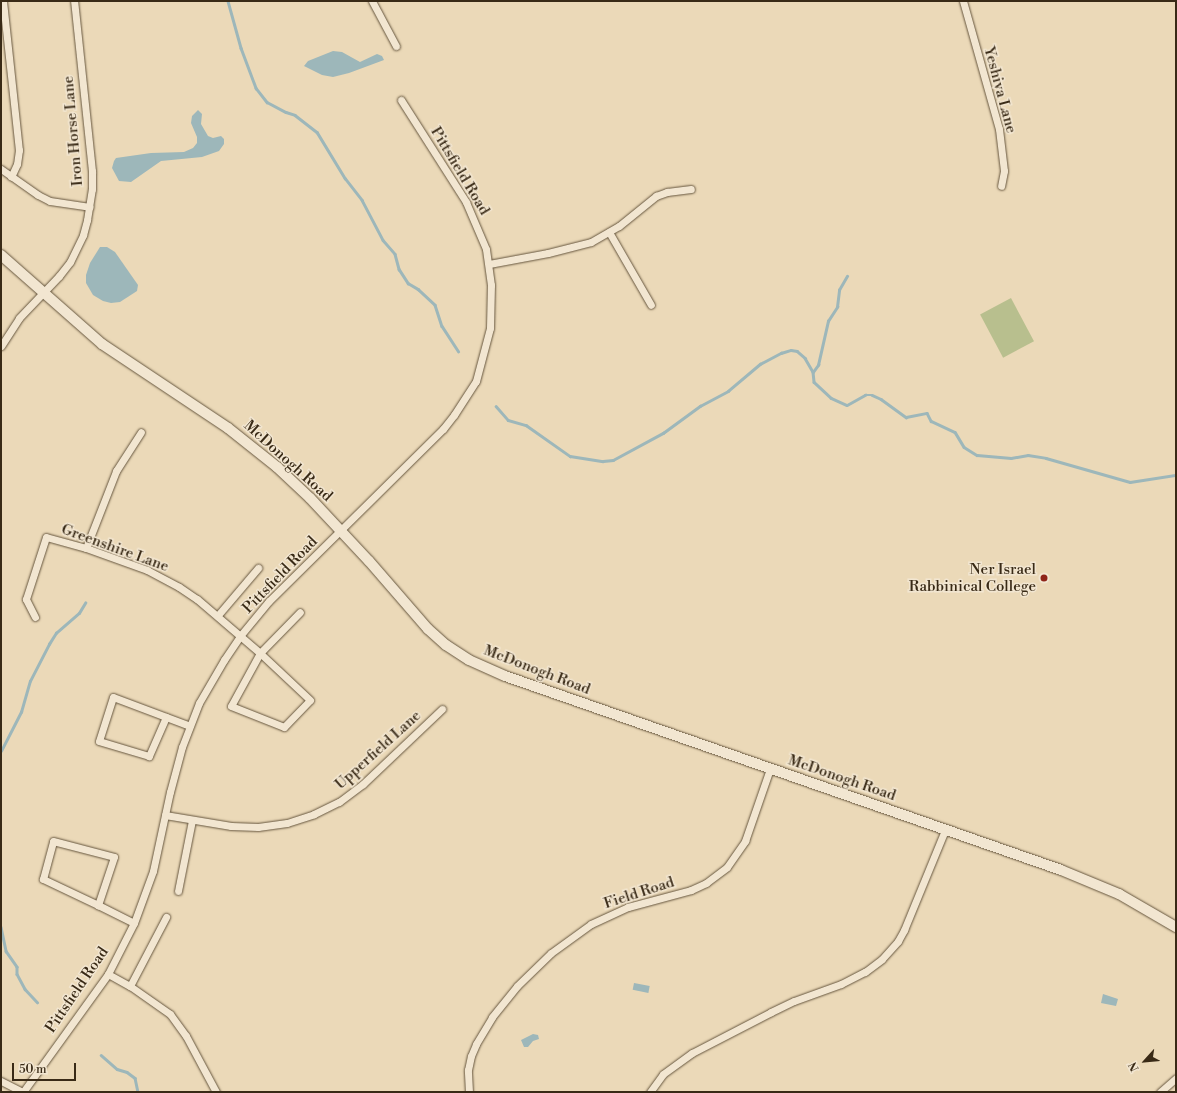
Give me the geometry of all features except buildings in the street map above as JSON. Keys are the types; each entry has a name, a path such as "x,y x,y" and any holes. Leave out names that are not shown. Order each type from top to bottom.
{"main road":[{"name":"McDonogh Road","path":"1,255 102,344 246,441 293,481 341,531 428,629 446,645 469,660 505,676 1095,884 1145,907 1176,927"}],"street":[{"path":"3,1 19,150 17,164 11,176"},
{"name":"Iron Horse Lane","path":"1,346 18,318 60,276 78,248 90,207 92,171 74,1"},
{"path":"372,1 396,46"},
{"name":"Yeshiva Lane","path":"963,1 999,129 1004,171 1002,186"},
{"name":"Pittsfield Road","path":"23,1092 108,974 134,923 152,871 175,768 199,703 210,682 240,636 269,601 443,429 476,381 490,328 492,307 489,264 480,232 466,202 401,100"},
{"path":"1,169 38,195 50,201 90,207"},
{"path":"489,264 566,250 591,242 609,232 635,214 656,196 666,192 691,190"},
{"path":"609,232 651,305"},
{"path":"86,548 116,471 140,432"},
{"name":"Greenshire Lane","path":"35,617 26,598 46,537 86,548 162,577 218,614 260,653"},
{"path":"218,614 258,568"},
{"path":"260,653 310,700 284,727 231,706 260,653 300,612"},
{"path":"166,717 149,756 99,741 113,697 190,726"},
{"name":"Upperfield Lane","path":"165,815 231,826 258,827 286,823 321,812 339,802 363,784 442,709"},
{"name":"Field Road","path":"469,1092 468,1070 476,1044 492,1017 517,986 551,953 591,924 628,907 691,890 706,883 727,866 745,841 770,769"},
{"path":"178,891 192,820"},
{"path":"650,1092 663,1074 692,1053 782,1007 841,984 865,972 882,960 898,942 904,930 945,830"},
{"path":"98,905 114,857 53,841 43,879 134,923"},
{"path":"130,986 166,917"},
{"path":"108,974 130,986 162,1008 178,1024 216,1092"},
{"path":"1160,1092 1176,1078"},
{"path":"1,1080 23,1092"}],"green space":[{"path":"1011,298 1034,341 1003,358 980,314"}],"water":[{"path":"333,51 342,52 360,62 377,54 382,56 384,60 349,73 333,77 322,75 304,66 308,61"},
{"path":"198,110 202,114 201,124 208,136 213,138 221,136 224,139 224,144 219,151 202,157 161,161 131,182 119,181 112,168 116,158 151,153 184,152 193,148 197,143 197,137 191,123 192,116"},
{"path":"100,247 107,247 115,252 138,285 137,291 120,302 111,303 103,301 93,295 86,283 86,275 90,263"},
{"path":"634,983 650,986 648,993 633,990"},
{"path":"1103,994 1118,999 1116,1006 1101,1003"},
{"path":"533,1034 538,1035 539,1039 533,1041 528,1047 524,1047 521,1040"}],"waterway":[{"path":"228,1 241,48 256,88 267,102 295,115 317,132 345,178 362,200 383,240 395,254 399,269 408,283 418,289 435,305 442,326 458,351"},
{"path":"813,372 818,365 828,321 837,307 839,290 847,276"},
{"path":"496,406 508,420 526,425 570,456 603,461 613,460 663,433 700,406 728,391 760,364 781,353 791,350 797,351 805,358 813,372 814,382 831,398 847,405 865,395 872,395 881,399 906,417 927,413 931,421 955,432 964,447 977,455 1011,458 1028,455 1046,458 1130,482 1176,475"},
{"path":"1,751 21,712 30,681 49,644 56,633 79,613 85,603"},
{"path":"1,927 6,951 17,967 17,974 25,989 37,1002"},
{"path":"101,1055 117,1069 127,1072 135,1078 138,1092"}],"place":[{"name":"Ner Israel Rabbinical College","path":"1044,578"}]}
